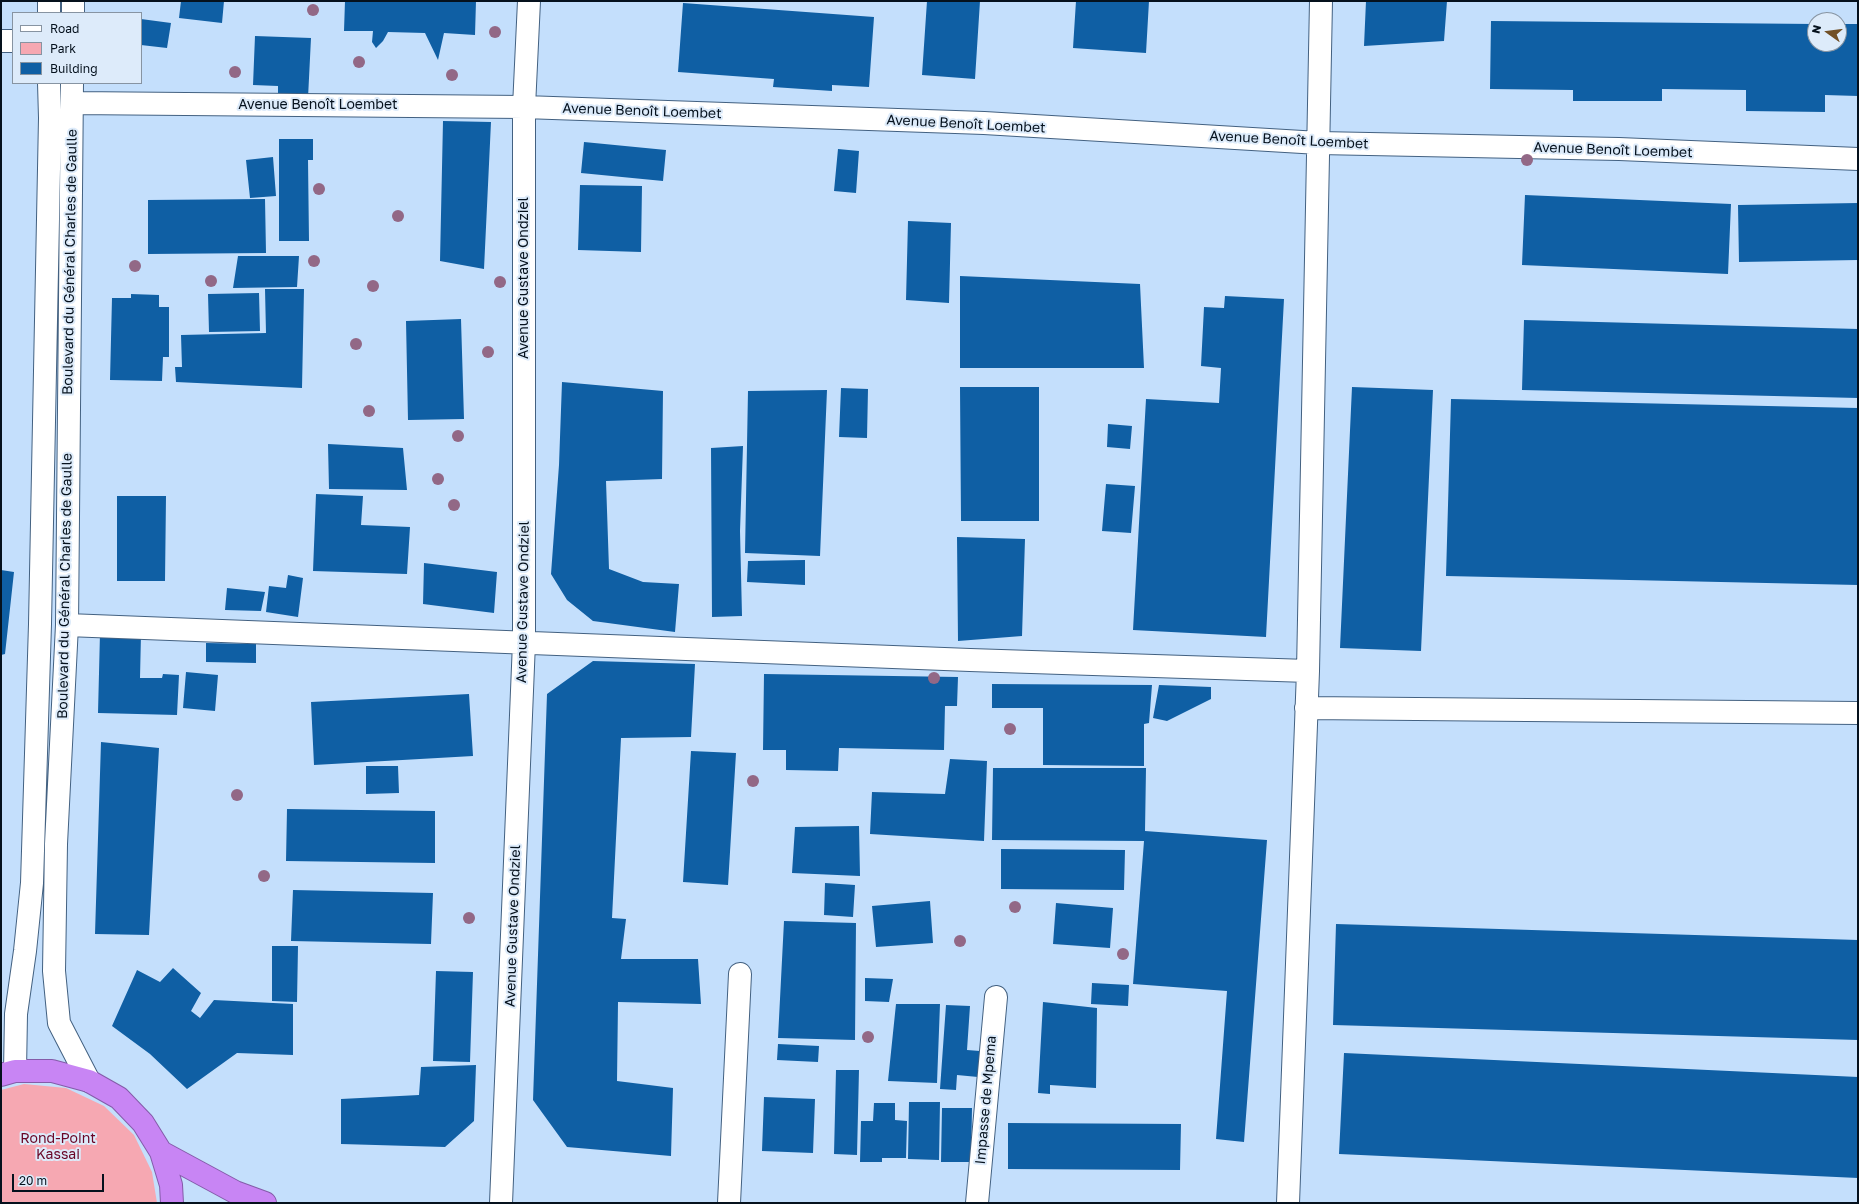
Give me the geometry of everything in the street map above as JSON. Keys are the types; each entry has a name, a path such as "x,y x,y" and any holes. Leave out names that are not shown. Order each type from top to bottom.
{"highway":[{"path":"8,1073 52,1071 89,1081 119,1098 143,1122 161,1152 171,1185 172,1203"},
{"path":"161,1152 235,1192 265,1203"}],"street":[{"path":"49,1 49,12"},
{"path":"73,1 73,12"},
{"name":"Avenue Gustave Ondziel","path":"501,1203 524,642 524,107 529,1"},
{"path":"1288,1203 1308,671 1321,1"},
{"path":"1,40 12,41"},
{"name":"Boulevard du Général Charles de Gaulle","path":"8,1073 25,951 32,875 40,624 50,118 49,84"},
{"name":"Avenue Benoît Loembet","path":"72,93 984,123 1319,143 1619,149 1858,158"},
{"name":"Boulevard du Général Charles de Gaulle","path":"72,93 67,625 57,837 54,971 59,1023 89,1081"},
{"path":"67,625 970,660 1308,671"},
{"path":"1306,708 1858,713"},
{"path":"729,1203 740,974"},
{"name":"Impasse de Mpema","path":"977,1203 996,997"}],"green space":[{"name":"Rond-Point Kassai","path":"24,1084 66,1088 104,1106 134,1135 152,1172 157,1203 1,1203 1,1090"}],"building":[{"path":"181,1 224,1 222,23 179,18"},
{"path":"345,1 476,1 475,35 444,33 438,60 425,33 388,32 383,41 376,48 372,42 373,31 344,31"},
{"path":"927,1 980,1 975,79 922,75"},
{"path":"1076,1 1149,1 1146,53 1073,48"},
{"path":"1366,1 1447,1 1444,41 1364,46"},
{"path":"683,3 874,17 869,87 832,85 832,91 773,87 774,79 678,72"},
{"path":"142,19 171,23 167,48 142,45"},
{"path":"1491,21 1807,24 1807,52 1847,52 1847,24 1858,24 1858,96 1825,95 1825,112 1746,111 1746,90 1662,89 1662,101 1573,101 1573,90 1490,89"},
{"path":"255,36 311,38 308,98 278,97 278,86 253,85"},
{"path":"443,121 491,122 484,269 440,261"},
{"path":"279,139 313,139 313,160 308,160 309,241 279,241"},
{"path":"584,142 666,150 663,181 581,173"},
{"path":"838,149 859,151 856,193 834,191"},
{"path":"273,157 276,196 250,198 246,160"},
{"path":"580,185 642,186 641,252 578,250"},
{"path":"1525,195 1731,204 1728,274 1522,265"},
{"path":"265,199 266,253 148,254 148,200"},
{"path":"1858,203 1858,260 1739,262 1738,205"},
{"path":"908,221 951,223 949,303 906,300"},
{"path":"238,256 299,256 297,287 233,288"},
{"path":"960,276 1140,284 1144,368 960,368"},
{"path":"265,289 304,289 302,388 176,382 175,367 182,367 181,335 266,333"},
{"path":"259,293 260,331 209,332 208,294"},
{"path":"131,294 159,295 159,307 169,307 169,357 163,357 162,381 110,380 112,298 131,298"},
{"path":"1225,296 1284,299 1266,637 1133,630 1146,399 1219,403 1221,368 1201,366 1204,307 1224,308"},
{"path":"461,319 464,419 408,420 406,321"},
{"path":"1524,320 1858,329 1858,398 1522,390"},
{"path":"562,382 663,391 662,479 606,481 609,569 643,582 679,584 675,632 593,621 567,600 551,574 559,465"},
{"path":"960,387 1039,387 1039,521 961,521"},
{"path":"1352,387 1433,390 1421,651 1340,648"},
{"path":"841,388 868,389 867,438 839,437"},
{"path":"827,390 820,556 745,553 748,391"},
{"path":"1451,399 1858,408 1858,585 1446,576"},
{"path":"1108,424 1132,426 1130,449 1107,447"},
{"path":"328,444 403,448 407,490 329,489"},
{"path":"743,446 740,531 742,616 712,617 711,448"},
{"path":"1106,484 1135,486 1131,533 1102,531"},
{"path":"316,494 363,496 361,525 410,527 407,574 313,571"},
{"path":"117,496 166,496 165,581 117,581"},
{"path":"957,537 1025,539 1022,636 958,641"},
{"path":"805,560 805,585 747,582 748,561"},
{"path":"424,563 497,572 494,613 423,604"},
{"path":"1,570 14,572 5,654 1,655"},
{"path":"288,575 303,578 298,617 266,612 269,586 286,588"},
{"path":"227,588 265,592 261,611 225,610"},
{"path":"100,633 141,634 140,678 162,678 163,674 179,675 177,715 98,713"},
{"path":"206,643 256,644 256,663 206,662"},
{"path":"593,661 695,664 691,737 621,738 612,918 626,919 621,959 698,959 701,1004 618,1002 617,1081 673,1088 671,1156 567,1147 533,1100 547,694"},
{"path":"186,672 218,675 215,711 183,708"},
{"path":"764,674 958,677 957,706 945,706 944,750 839,748 838,771 786,770 786,750 763,750"},
{"path":"992,684 1152,685 1149,723 1144,724 1144,766 1043,765 1043,708 992,708"},
{"path":"1159,685 1211,687 1211,699 1167,721 1153,718"},
{"path":"469,694 473,756 314,765 311,702"},
{"path":"101,742 159,748 149,935 95,934"},
{"path":"691,751 736,753 728,885 683,882"},
{"path":"950,759 987,761 984,841 870,834 872,792 945,794"},
{"path":"366,766 398,766 399,793 366,794"},
{"path":"993,768 1146,768 1145,831 1267,840 1244,1142 1216,1139 1227,991 1133,984 1144,841 992,840"},
{"path":"287,809 435,811 435,863 286,861"},
{"path":"859,826 860,876 792,873 795,827"},
{"path":"1001,849 1125,850 1124,890 1001,889"},
{"path":"825,883 855,885 853,917 824,915"},
{"path":"293,890 433,893 431,944 291,941"},
{"path":"930,901 933,943 876,947 872,906"},
{"path":"1056,903 1113,908 1110,948 1053,944"},
{"path":"784,921 856,923 855,1040 778,1038"},
{"path":"1336,924 1858,940 1858,1040 1333,1025"},
{"path":"272,946 298,946 297,1002 272,1001"},
{"path":"173,968 201,993 191,1011 200,1018 214,1000 293,1004 293,1055 237,1053 187,1089 150,1054 112,1026 137,970 160,982"},
{"path":"436,971 473,972 470,1062 433,1061"},
{"path":"865,978 893,979 889,1002 865,1001"},
{"path":"1092,983 1129,985 1128,1006 1091,1004"},
{"path":"1043,1002 1097,1008 1096,1088 1050,1085 1050,1094 1038,1093"},
{"path":"896,1004 940,1004 937,1083 888,1081"},
{"path":"946,1005 970,1006 967,1050 980,1051 978,1077 957,1075 956,1090 940,1089"},
{"path":"778,1044 819,1046 818,1062 777,1060"},
{"path":"1344,1053 1858,1077 1858,1178 1339,1154"},
{"path":"476,1065 474,1121 445,1147 341,1144 341,1099 419,1095 421,1067"},
{"path":"836,1070 859,1070 857,1155 834,1154"},
{"path":"764,1097 815,1099 813,1153 762,1151"},
{"path":"909,1102 940,1102 939,1160 908,1159"},
{"path":"874,1103 895,1103 895,1120 907,1121 906,1158 882,1158 882,1162 860,1162 861,1121 873,1121"},
{"path":"942,1108 972,1108 971,1162 941,1162"},
{"path":"1008,1123 1181,1124 1180,1170 1008,1169"}]}
